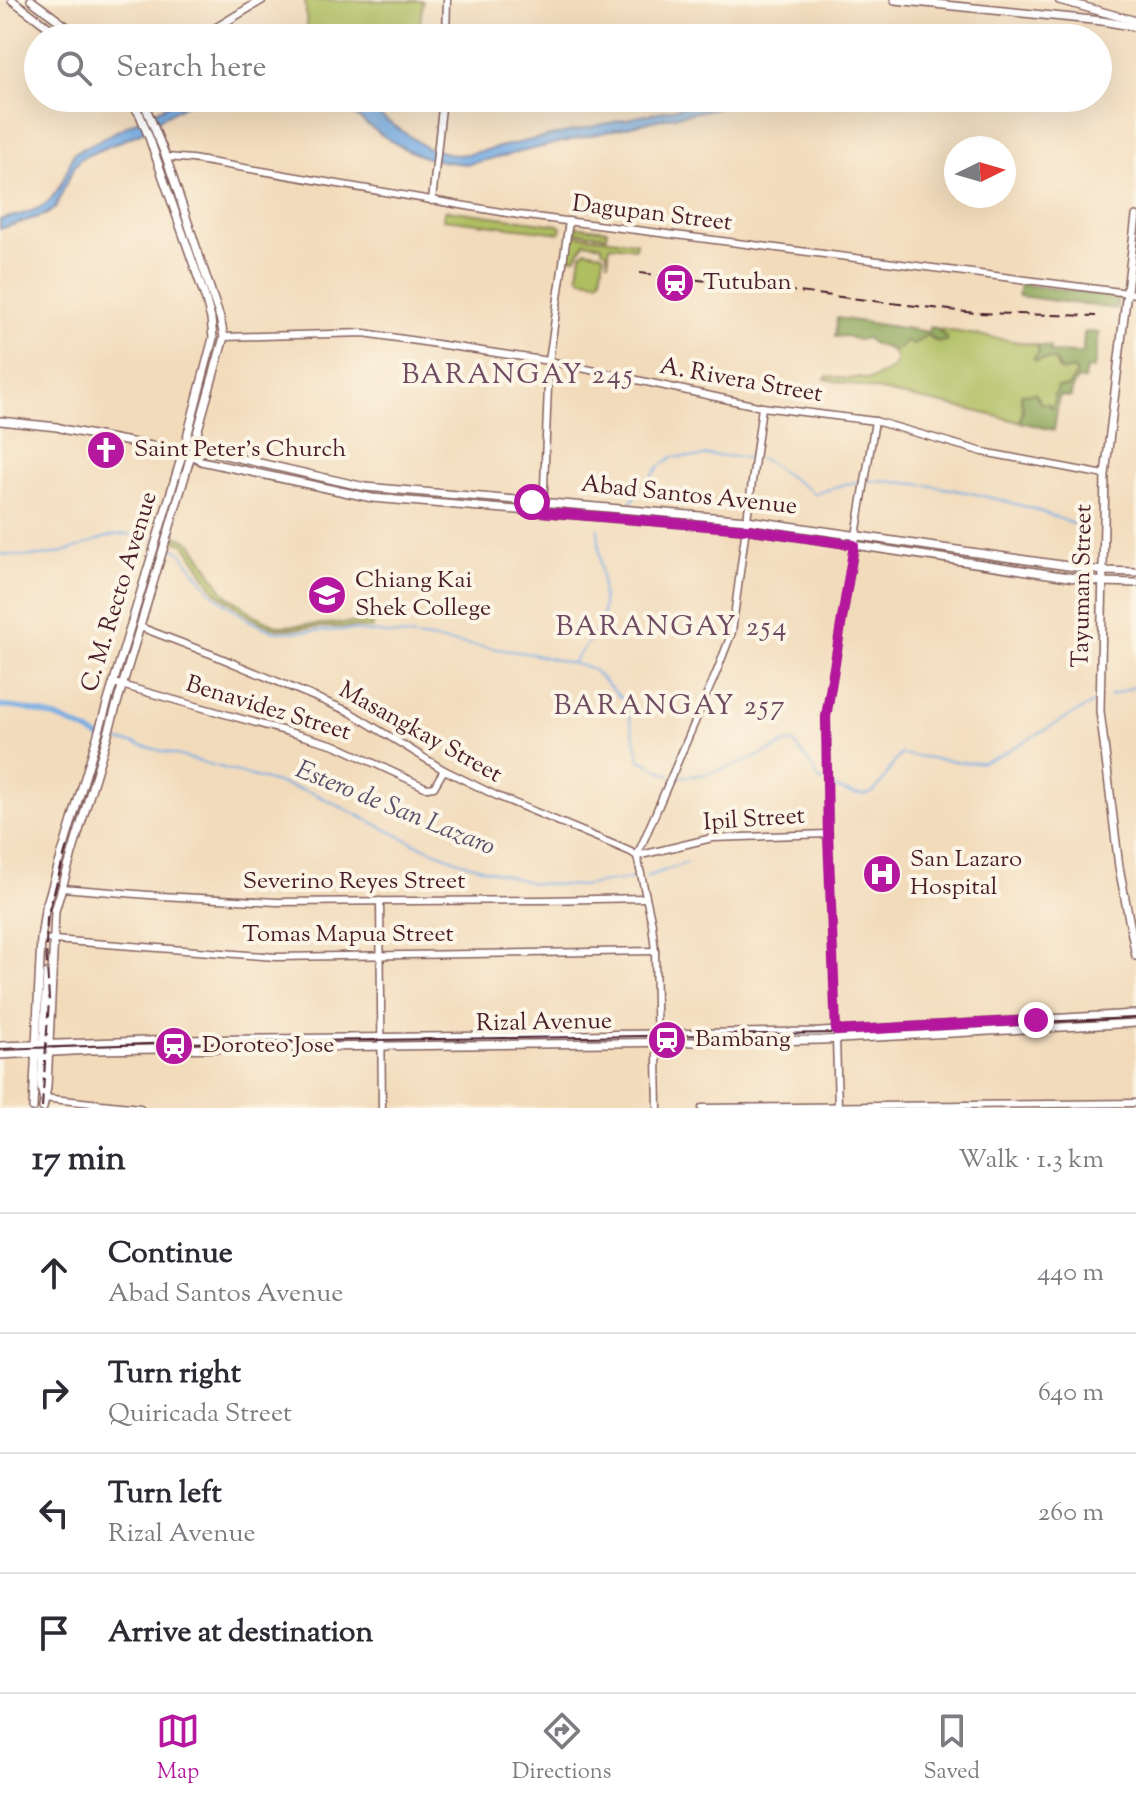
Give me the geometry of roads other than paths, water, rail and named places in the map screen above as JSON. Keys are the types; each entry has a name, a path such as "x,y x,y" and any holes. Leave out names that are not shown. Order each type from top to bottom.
{"main road":[{"path":"12,0 44,24"},
{"path":"31,0 63,24"},
{"path":"222,24 262,0"},
{"path":"895,0 1136,27"},
{"path":"1059,0 1136,21"},
{"name":"C. M. Recto Avenue","path":"43,1108 42,1048 48,951 55,911 102,741 123,685 167,536 212,345 213,329 205,297 138,112"},
{"path":"148,112 166,157 224,337"},
{"name":"Tayuman Street","path":"1136,216 1105,475 1100,725 1119,867 1136,956"},
{"name":"C. M. Recto Avenue","path":"106,728 114,683 160,527 224,337"},
{"path":"0,423 57,427 187,453"},
{"name":"Abad Santos Avenue","path":"187,453 212,452 365,487 856,535 1103,571 1136,572"},
{"name":"Abad Santos Avenue","path":"187,453 201,461 372,498 747,525 854,545 1102,582 1136,583"},
{"name":"C. M. Recto Avenue","path":"33,1108 42,1048 41,939 45,910 102,741"},
{"name":"Rizal Avenue","path":"0,1046 42,1048 821,1036 1136,1014"},
{"name":"Rizal Avenue","path":"836,1035 1136,1023"},
{"name":"Rizal Avenue","path":"0,1055 42,1048"}],"street":[{"path":"446,24 447,0"},
{"path":"432,201 442,112"},
{"name":"Dagupan Street","path":"166,157 569,221 1136,294"},
{"path":"543,512 549,361 569,221"},
{"name":"A. Rivera Street","path":"224,337 364,333 549,361 762,407 875,421 983,452 1105,475"},
{"path":"658,1108 655,951 637,856 730,640 762,407"},
{"path":"838,1107 826,717 875,421"},
{"name":"Masangkay Street","path":"140,627 348,711 444,770 637,856"},
{"name":"Benavidez Street","path":"114,683 335,745 427,788 434,787 444,770"},
{"name":"Ipil Street","path":"637,856 712,838 828,834"},
{"name":"Severino Reyes Street","path":"62,888 277,902 646,898"},
{"path":"380,901 382,1108"},
{"name":"Tomas Mapua Street","path":"41,939 276,957 655,951"},
{"path":"43,1098 140,1108"},
{"path":"702,1108 1136,1103"}],"water":[{"path":"154,112 172,112 140,133 81,158 55,208 47,214 0,229 0,220 34,210 50,200 74,153"},
{"path":"351,112 374,112 427,148 455,155 658,112 697,112 469,164 424,157 376,131"}],"waterway":[{"path":"630,503 660,466 672,457 706,455 752,458"},
{"path":"758,459 763,459 815,494 863,481"},
{"path":"869,481 910,483 971,493 1030,508 1090,529"},
{"path":"572,663 603,623 598,528"},
{"path":"0,554 47,555 116,535 139,535 154,539"},
{"path":"167,544 180,552 213,594 250,621 275,632 349,630 408,636 532,654 591,668 624,701 640,760 670,775"},
{"name":"Estero de San Lazaro","path":"1109,696 1136,686"},
{"name":"Estero de San Lazaro","path":"829,785 858,795 868,794 880,785 901,754 968,763 983,762 1093,703"},
{"name":"Estero de San Lazaro","path":"0,706 53,717 102,739"},
{"name":"Estero de San Lazaro","path":"102,739 133,743 313,793 416,844 464,863 532,883 582,886 639,878"},
{"path":"676,776 718,771 793,742 823,782"},
{"name":"Estero de San Lazaro","path":"646,877 686,863"}],"tram line":[{"path":"0,1049 177,1043 839,1033 1136,1018"}],"railway":[{"path":"640,273 975,313 1096,316"},
{"path":"42,1108 49,1000 47,917 67,846"}],"place":[{"name":"Tutuban","path":"675,283"},
{"name":"Saint Peter's Church","path":"106,450"},
{"name":"Chiang Kai Shek College","path":"327,595"},
{"name":"San Lazaro Hospital","path":"882,874"},
{"name":"Bambang","path":"667,1040"},
{"name":"Doroteo Jose","path":"174,1046"}],"district":[{"name":"BARANGAY 245","path":"518,376"},
{"name":"BARANGAY 254","path":"672,628"},
{"name":"BARANGAY 257","path":"670,707"}]}
